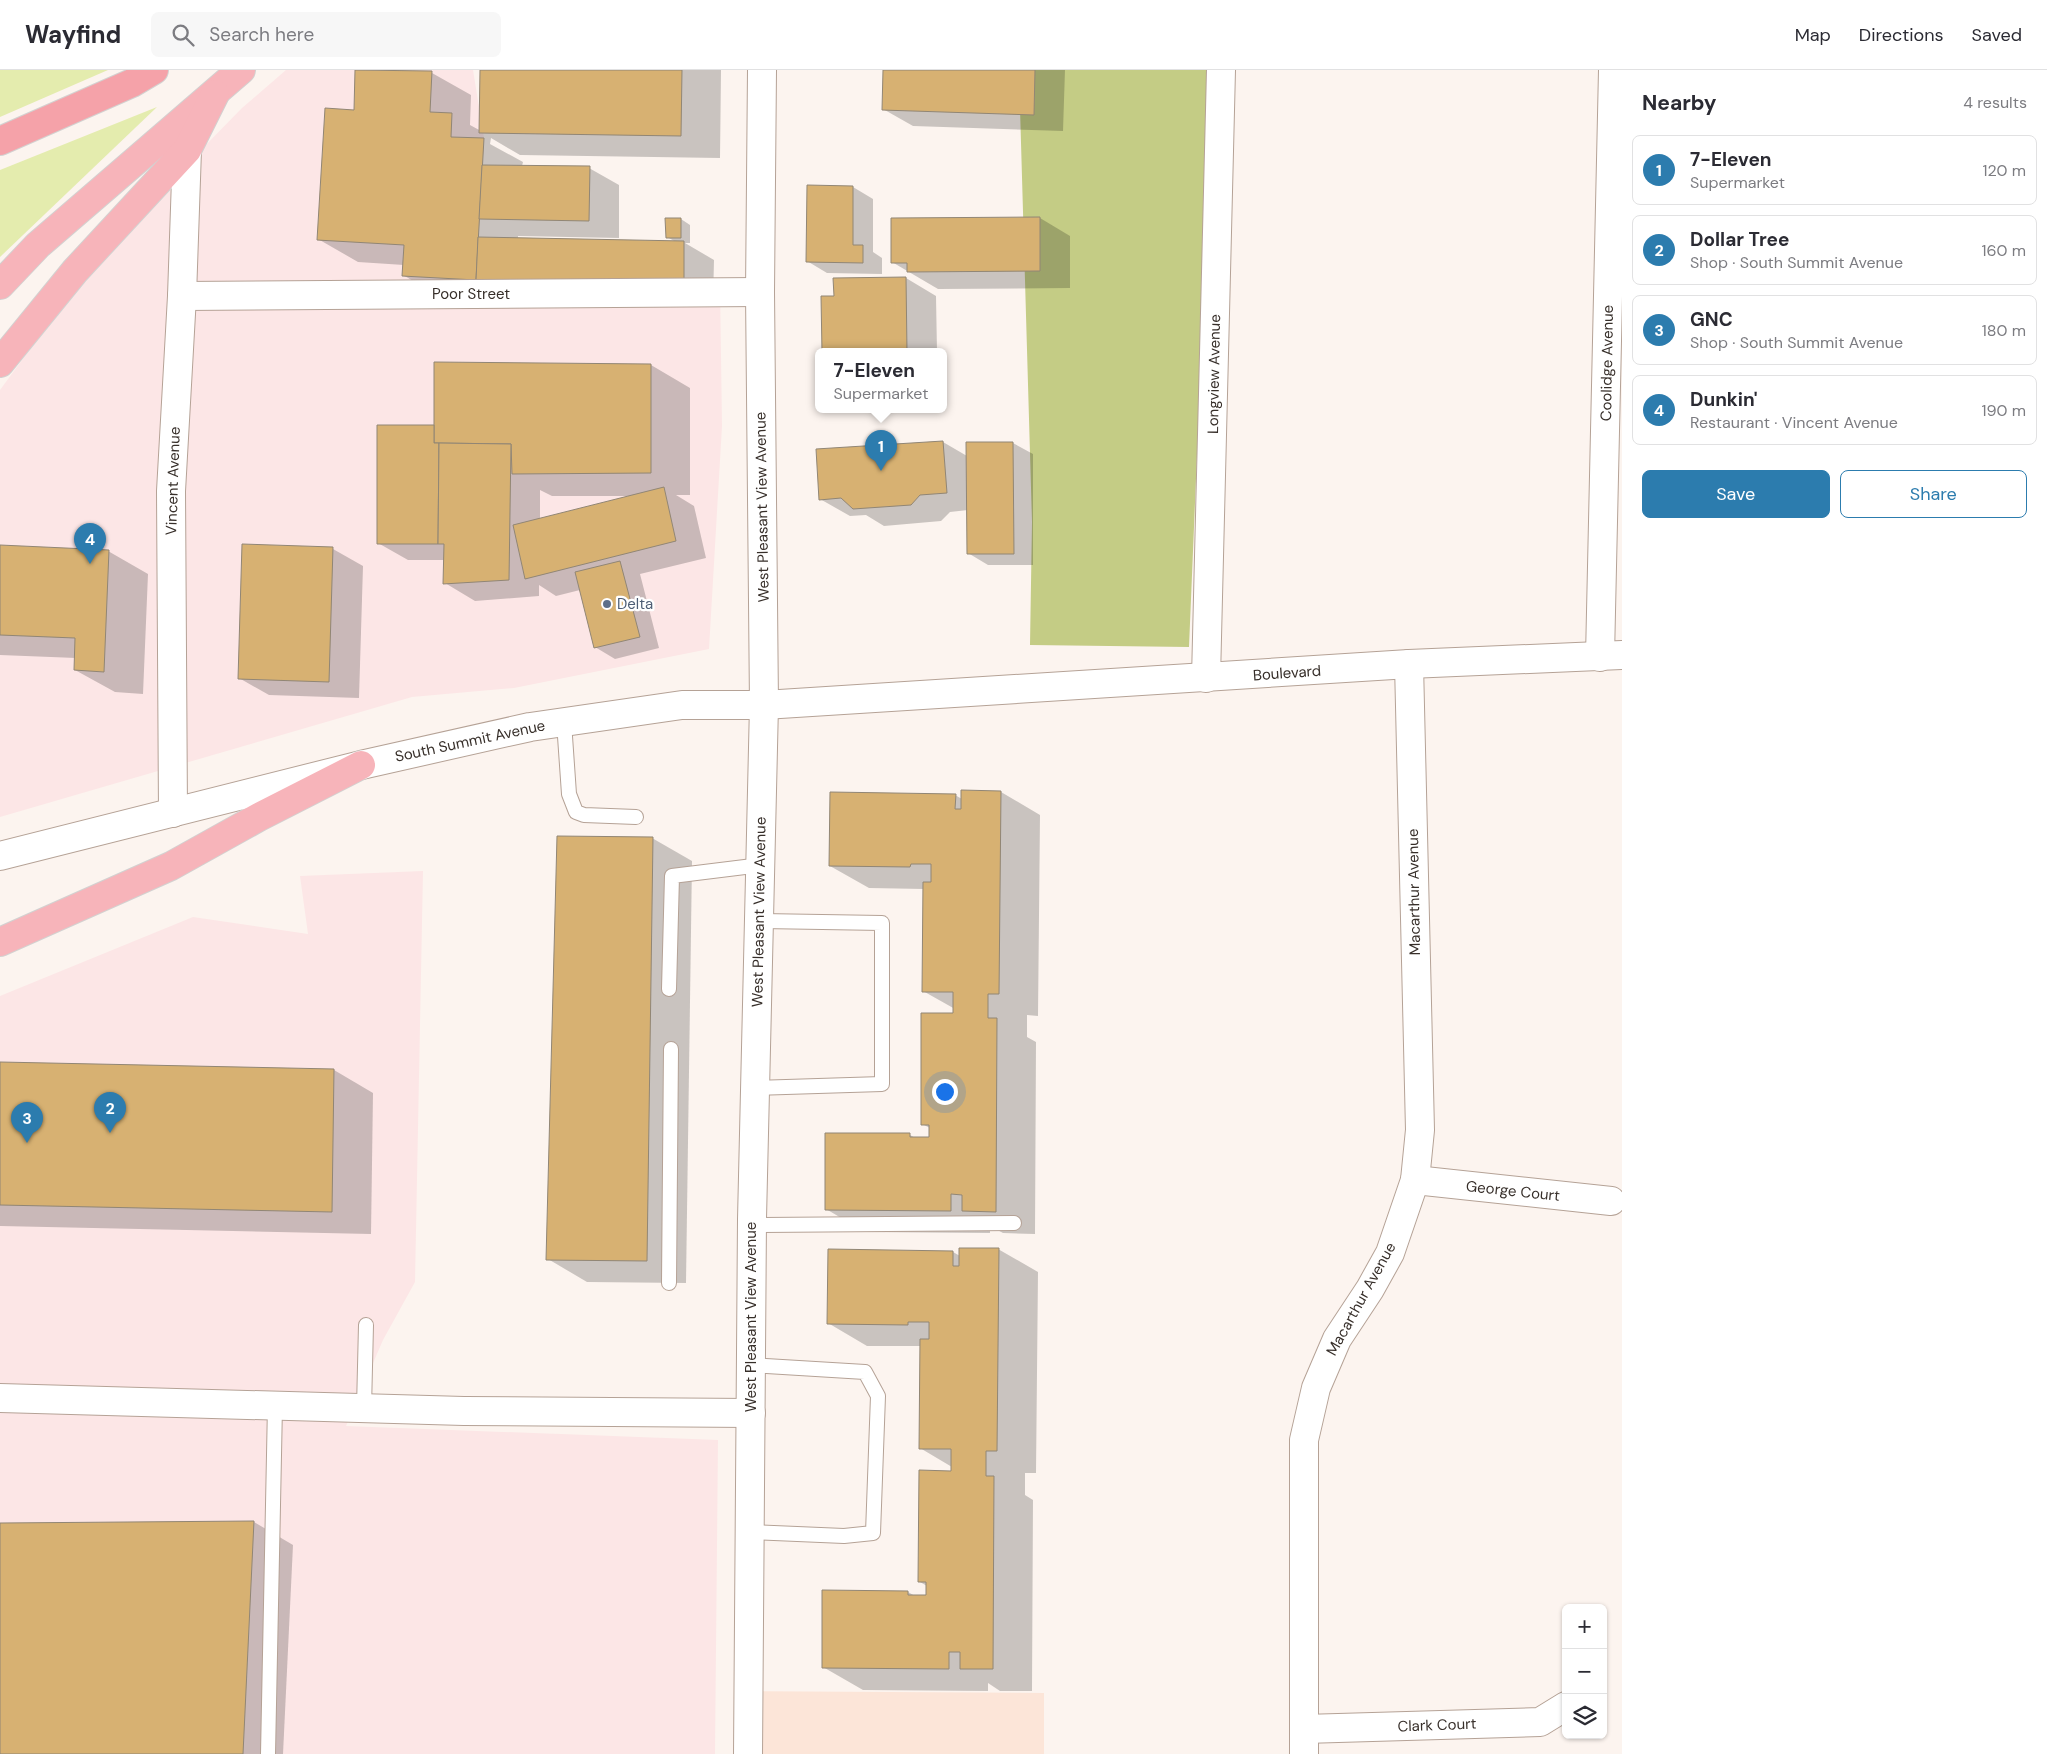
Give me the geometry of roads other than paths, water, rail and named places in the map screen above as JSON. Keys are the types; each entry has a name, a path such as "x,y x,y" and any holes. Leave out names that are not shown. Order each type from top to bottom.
{"highway":[{"path":"0,141 132,83 154,70"},
{"path":"0,285 38,246 215,94 240,70"},
{"path":"0,363 75,271 186,150 215,94"},
{"path":"0,942 171,866 258,817 361,765"}],"street":[{"name":"West Pleasant View Avenue","path":"748,1754 752,1225 764,704 760,292 762,70"},
{"name":"Longview Avenue","path":"1206,678 1221,70"},
{"name":"Coolidge Avenue","path":"1611,656 1613,70"},
{"name":"Vincent Avenue","path":"173,813 171,491 182,296 186,150"},
{"name":"Poor Street","path":"182,296 760,292"},
{"name":"Boulevard","path":"951,694 1409,664 1611,656"},
{"name":"Macarthur Avenue","path":"1304,1742 1304,1440 1316,1388 1337,1339 1370,1289 1390,1253 1414,1180 1420,1130 1409,664"},
{"name":"South Summit Avenue","path":"0,856 361,765 459,742 564,722 682,704 764,704 951,694"},
{"name":"George Court","path":"1414,1180 1611,1201"},
{"path":"0,1398 364,1408 751,1413"},
{"name":"Clark Court","path":"1304,1742 1540,1722 1562,1708"}],"lane":[{"path":"564,722 568,794 576,812 584,815 636,817"},
{"path":"669,989 672,876 761,865"},
{"path":"755,1088 882,1084 882,923 759,921"},
{"path":"669,1283 671,1049"},
{"path":"752,1225 1014,1223"},
{"path":"364,1408 366,1325"},
{"path":"749,1532 844,1536 873,1533 878,1396 866,1372 751,1365"},
{"path":"268,1754 275,1405"}],"place":[{"name":"7-Eleven","path":"881,471"},
{"name":"Dunkin'","path":"90,564"},
{"name":"Delta","path":"607,604"},
{"name":"Dollar Tree","path":"110,1133"},
{"name":"GNC","path":"27,1143"}]}
